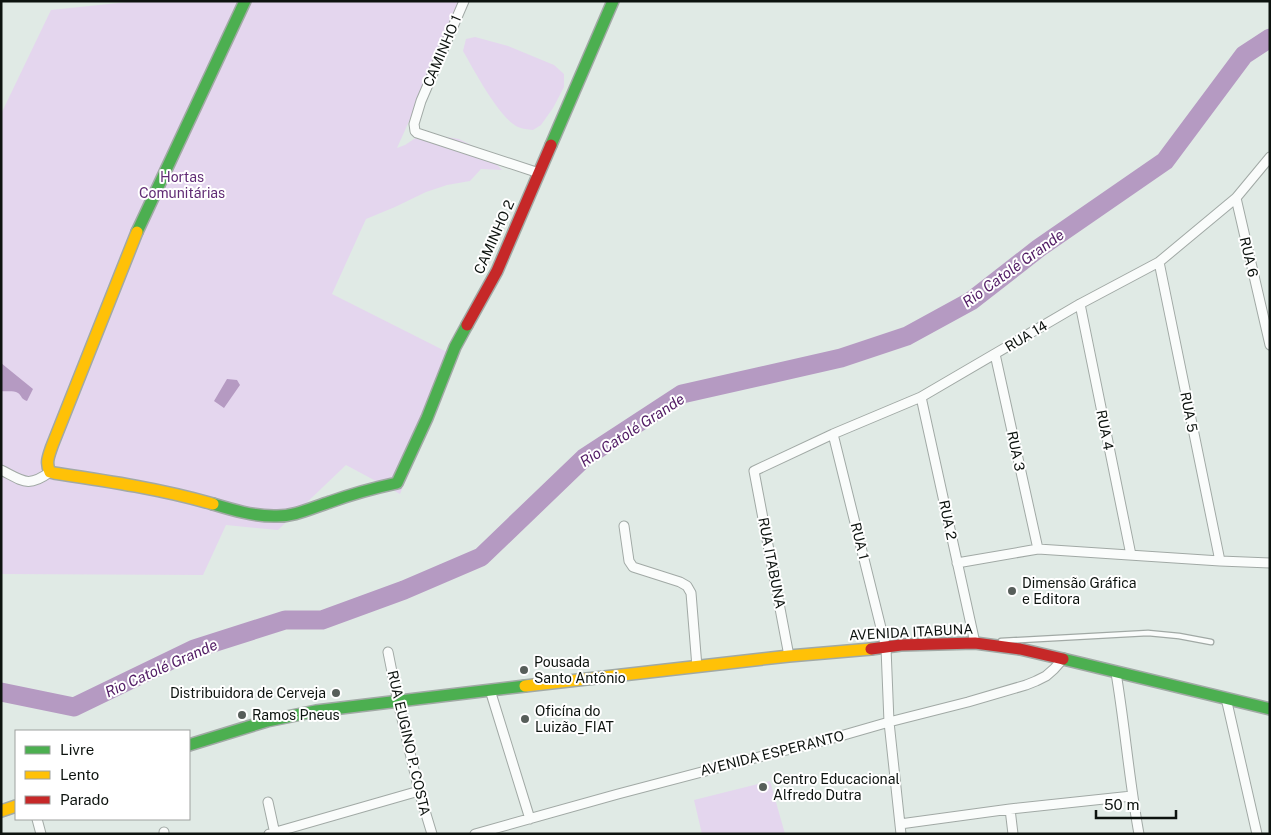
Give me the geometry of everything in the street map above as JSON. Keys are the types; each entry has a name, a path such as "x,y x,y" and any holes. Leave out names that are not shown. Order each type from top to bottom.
{"street":[{"path":"1,470 24,482 38,479 50,472 47,466 48,459 129,250 245,1"},
{"name":"CAMINHO 1","path":"464,1 421,101 414,128 417,133 539,173"},
{"name":"CAMINHO 2","path":"50,472 156,491 246,512 274,516 285,516 397,483 428,418 455,347 497,271 613,1"},
{"name":"RUA 14","path":"754,471 833,434 921,397 1080,304 1159,262 1236,198 1270,157"},
{"name":"RUA 6","path":"1236,198 1270,345"},
{"name":"RUA 5","path":"1159,262 1220,561"},
{"name":"RUA 4","path":"1080,304 1131,555"},
{"name":"RUA 3","path":"995,354 1038,549"},
{"name":"RUA 2","path":"921,397 975,643"},
{"name":"RUA 1","path":"833,434 886,648 889,722 901,829"},
{"name":"RUA ITABUNA","path":"754,471 789,656"},
{"path":"624,526 629,561 633,567 680,582 687,586 691,593 697,667"},
{"path":"957,563 1038,549 1270,563"},
{"name":"AVENIDA ITABUNA","path":"190,745 246,727 316,711 789,656 952,643 975,643 1020,648 1062,660 1270,710"},
{"name":"RUA EUGINO P. COSTA","path":"388,652 419,791 432,834"},
{"name":"AVENIDA ESPERANTO","path":"475,834 497,831 530,819 618,794 830,739 1026,685 1046,676 1062,660"},
{"path":"1116,673 1132,796 1139,834"},
{"path":"490,690 530,819"},
{"path":"1226,698 1257,834"},
{"path":"268,802 273,833 419,791"},
{"path":"901,829 1010,809 1132,796"},
{"path":"1,811 15,806"},
{"path":"1010,809 1012,834"},
{"path":"37,820 41,834"}],"lane":[{"path":"975,643 1148,633 1211,642"}],"green space":[{"name":"Hortas Comunitárias","path":"137,1 463,1 397,148 423,133 459,139 485,152 502,170 481,169 470,181 447,185 426,192 366,219 332,294 457,357 400,494 346,465 278,530 226,525 203,575 1,574 1,114 51,10"},
{"path":"475,37 508,46 554,65 564,74 564,87 541,125 533,130 518,127 495,104 463,51 466,39"},
{"path":"770,781 785,834 702,834 694,800"}],"shaded area":[{"path":"1,363 33,389 27,401 16,392 1,391"},
{"path":"227,379 237,380 240,385 224,408 214,401"}],"waterway":[{"name":"Rio Catolé Grande","path":"1,692 74,707 194,649 285,620 322,620 404,590 481,557 584,458 682,394 841,358 907,336 971,301 1039,248 1165,161 1244,55 1270,38"}],"traffic: fast":[{"path":"137,232 245,1"},
{"path":"551,145 613,1"},
{"path":"213,504 251,514 281,516 295,514 371,489 397,483 427,418 455,347 467,325"},
{"path":"1063,659 1270,709"},
{"path":"190,745 267,721 316,711 525,686"}],"traffic: slow":[{"path":"137,232 52,446 48,459 49,469 50,472 54,473 114,482 213,504"},
{"path":"525,686 789,656 871,649"},
{"path":"1,811 15,806"}],"traffic: jam":[{"path":"467,325 497,271 551,145"},
{"path":"871,649 901,645 975,643 1020,649 1063,659"}],"place":[{"name":"Dimensão Gráfica e Editora","path":"1012,591"},
{"name":"Pousada Santo Antônio","path":"524,670"},
{"name":"Distribuidora de Cerveja","path":"336,693"},
{"name":"Ramos Pneus","path":"242,715"},
{"name":"Oficína do Luizão_FIAT","path":"525,719"},
{"name":"Centro Educacional Alfredo Dutra","path":"763,787"}]}
